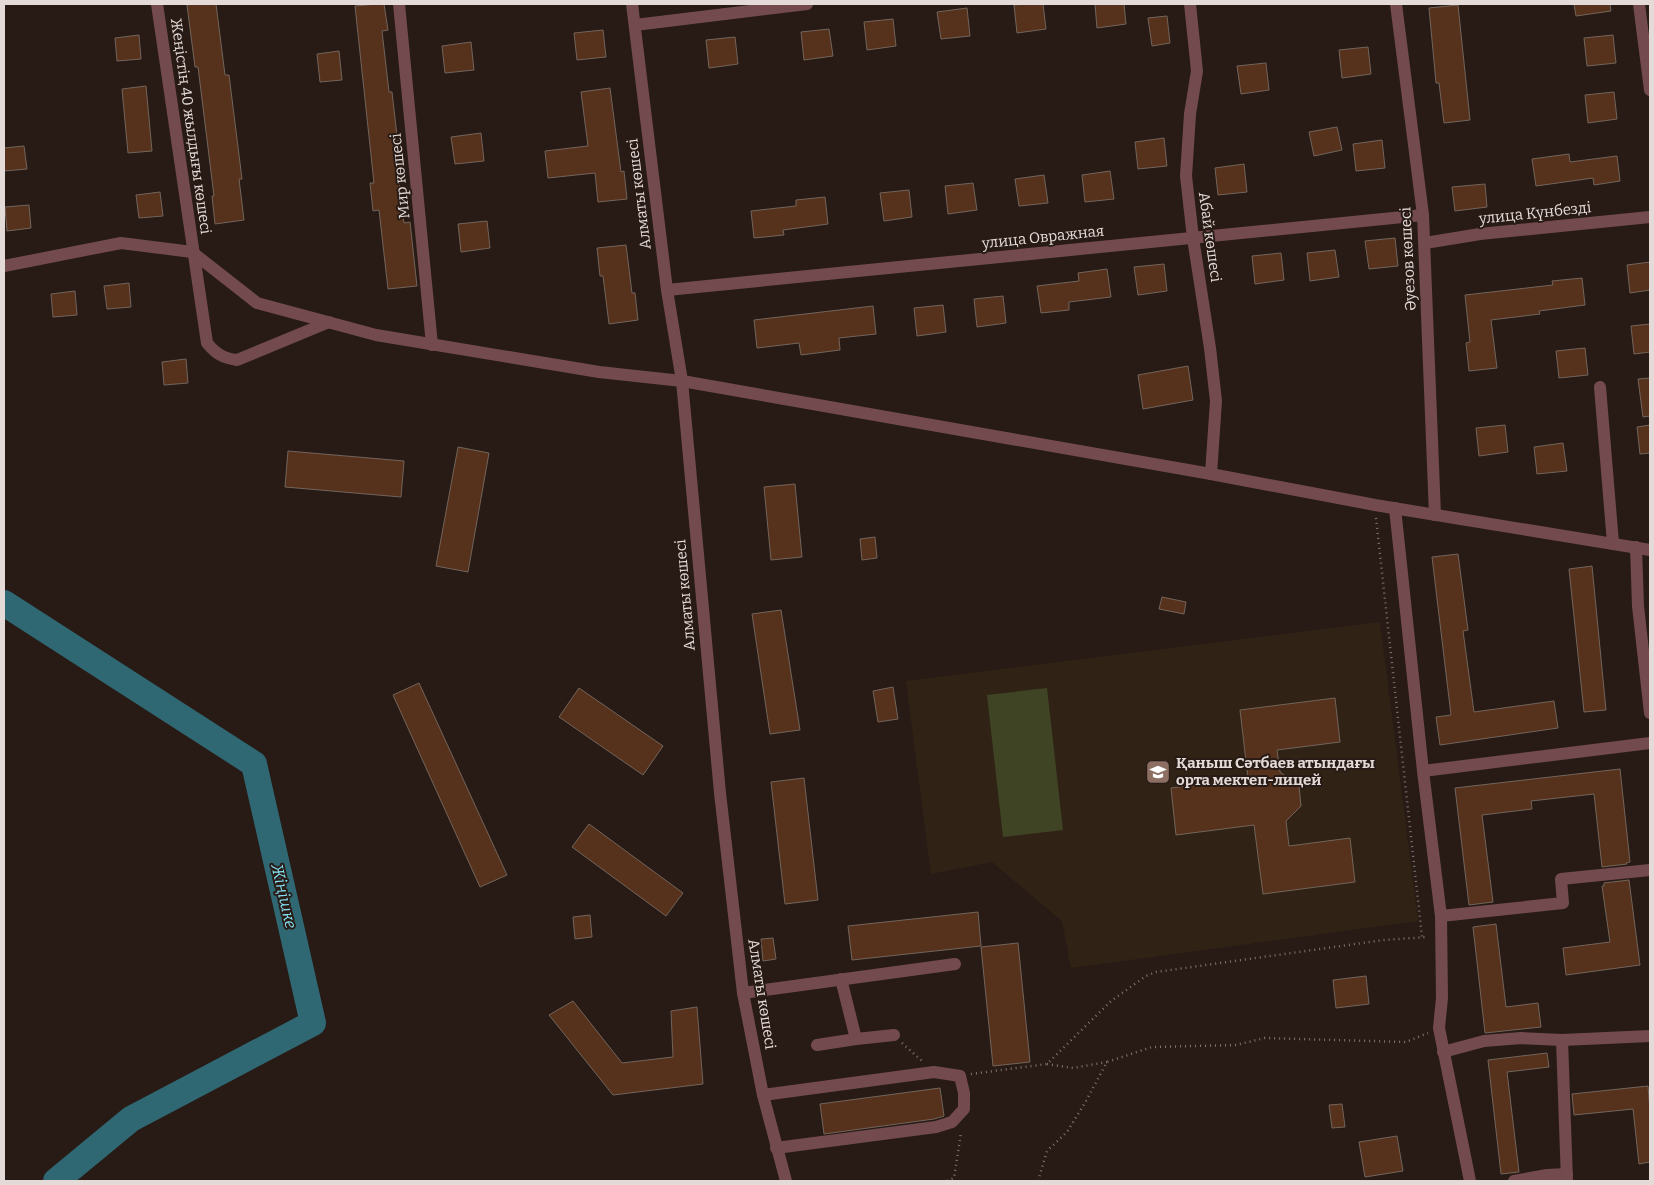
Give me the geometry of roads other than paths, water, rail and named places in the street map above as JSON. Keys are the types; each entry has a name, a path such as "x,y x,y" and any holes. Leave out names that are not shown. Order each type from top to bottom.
{"street":[{"name":"Жеңістің 40 жылдығы көшесі","path":"157,4 192,252 207,343 214,352 225,358 237,360 329,322"},
{"name":"Мир көшесі","path":"399,4 432,345"},
{"name":"Алматы көшесі","path":"632,4 667,290 682,381 720,784 743,993 763,1095 786,1181"},
{"path":"635,25 807,4"},
{"name":"Абай көшесі","path":"1190,4 1197,71 1190,114 1186,176 1216,401 1211,474"},
{"name":"Әуезов көшесі","path":"1396,4 1423,215 1435,515"},
{"path":"1639,4 1650,90"},
{"name":"улица Овражная","path":"667,290 1423,215"},
{"name":"улица Күнбезді","path":"1424,243 1480,234 1650,217"},
{"path":"4,266 122,243 192,252 257,303 376,335 599,372 682,381 1435,515 1650,550"},
{"path":"1600,387 1612,543"},
{"path":"1395,508 1423,771 1441,916 1442,998 1438,1028 1470,1181"},
{"path":"1636,547 1638,606 1650,713"},
{"path":"1423,771 1650,743"},
{"path":"1441,916 1563,903 1561,878 1650,870"},
{"path":"743,993 956,964"},
{"path":"841,979 856,1039"},
{"path":"817,1045 894,1036"},
{"path":"1443,1052 1484,1041 1522,1038 1562,1040 1650,1036"},
{"path":"1514,1181 1547,1175 1567,1178 1562,1040"},
{"path":"763,1095 934,1072 960,1076 964,1093 964,1109 952,1122 936,1127 776,1148"}],"waterway":[{"name":"Жіңішке","path":"4,603 254,764 313,1023 131,1119 56,1181"}],"place":[{"name":"Қаныш Сәтбаев атындағы орта мектеп-лицей","path":"1158,772"}]}
